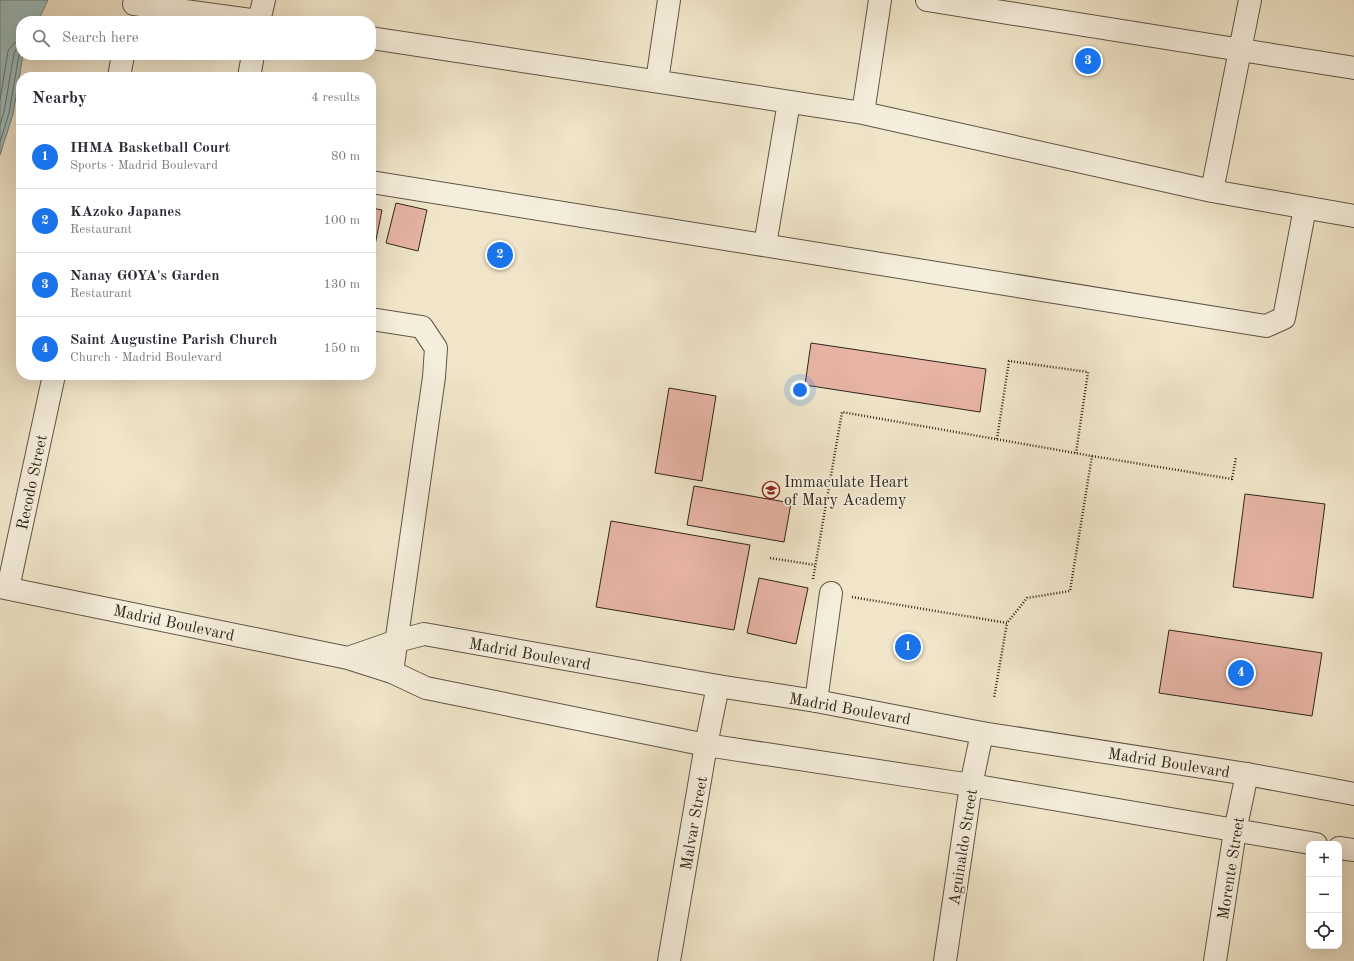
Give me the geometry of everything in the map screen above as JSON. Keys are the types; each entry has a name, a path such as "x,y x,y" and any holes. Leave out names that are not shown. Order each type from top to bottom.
{"street":[{"path":"260,16 264,0"},
{"path":"657,81 670,0"},
{"path":"863,113 880,0"},
{"path":"927,0 1354,68"},
{"path":"1212,191 1250,0"},
{"path":"133,8 211,16"},
{"path":"376,39 863,113 1212,191 1354,216"},
{"path":"120,72 122,60"},
{"path":"250,72 252,60"},
{"path":"765,245 790,102"},
{"path":"376,183 1266,326 1284,318 1305,208"},
{"path":"376,320 422,327 436,348 434,377 392,672"},
{"name":"Recodo Street","path":"4,587 53,380"},
{"name":"Madrid Boulevard","path":"4,587 348,658 392,672 426,688 706,745 971,785 1306,842"},
{"path":"816,701 831,593"},
{"name":"Madrid Boulevard","path":"348,658 397,641 424,634 718,686 816,701 982,733 1247,774 1354,794"},
{"name":"Malvar Street","path":"669,961 706,745 718,686"},
{"name":"Aguinaldo Street","path":"945,961 971,785 982,733"},
{"name":"Morente Street","path":"1215,961 1235,831 1247,774"},
{"path":"1342,848 1354,850"}],"path":[{"path":"997,439 1009,360 1088,372 1076,453"},
{"path":"1007,622 811,590 842,412 1232,479 1236,457"},
{"path":"994,698 1007,622 1027,598 1070,592 1092,456"},
{"path":"770,558 815,565"}],"water":[{"path":"0,0 48,0 40,16 16,16 16,60 22,60 20,72 16,72 16,96 13,114 0,155"}],"building":[{"path":"396,203 427,210 418,251 386,243"},
{"path":"376,209 382,210 376,240"},
{"path":"811,343 986,369 980,412 805,385"},
{"path":"669,388 716,396 702,481 655,473"},
{"path":"694,486 791,503 784,542 687,525"},
{"path":"1245,494 1325,504 1313,598 1233,587"},
{"path":"611,521 750,545 734,630 596,607"},
{"path":"759,578 808,588 796,644 747,633"},
{"path":"1169,630 1322,653 1312,716 1159,693"}],"place":[{"name":"Nanay GOYA's Garden","path":"1088,61"},
{"name":"KAzoko Japanes","path":"500,255"},
{"name":"Immaculate Heart of Mary Academy","path":"771,490"},
{"name":"IHMA Basketball Court","path":"908,647"},
{"name":"Saint Augustine Parish Church","path":"1241,673"}]}
